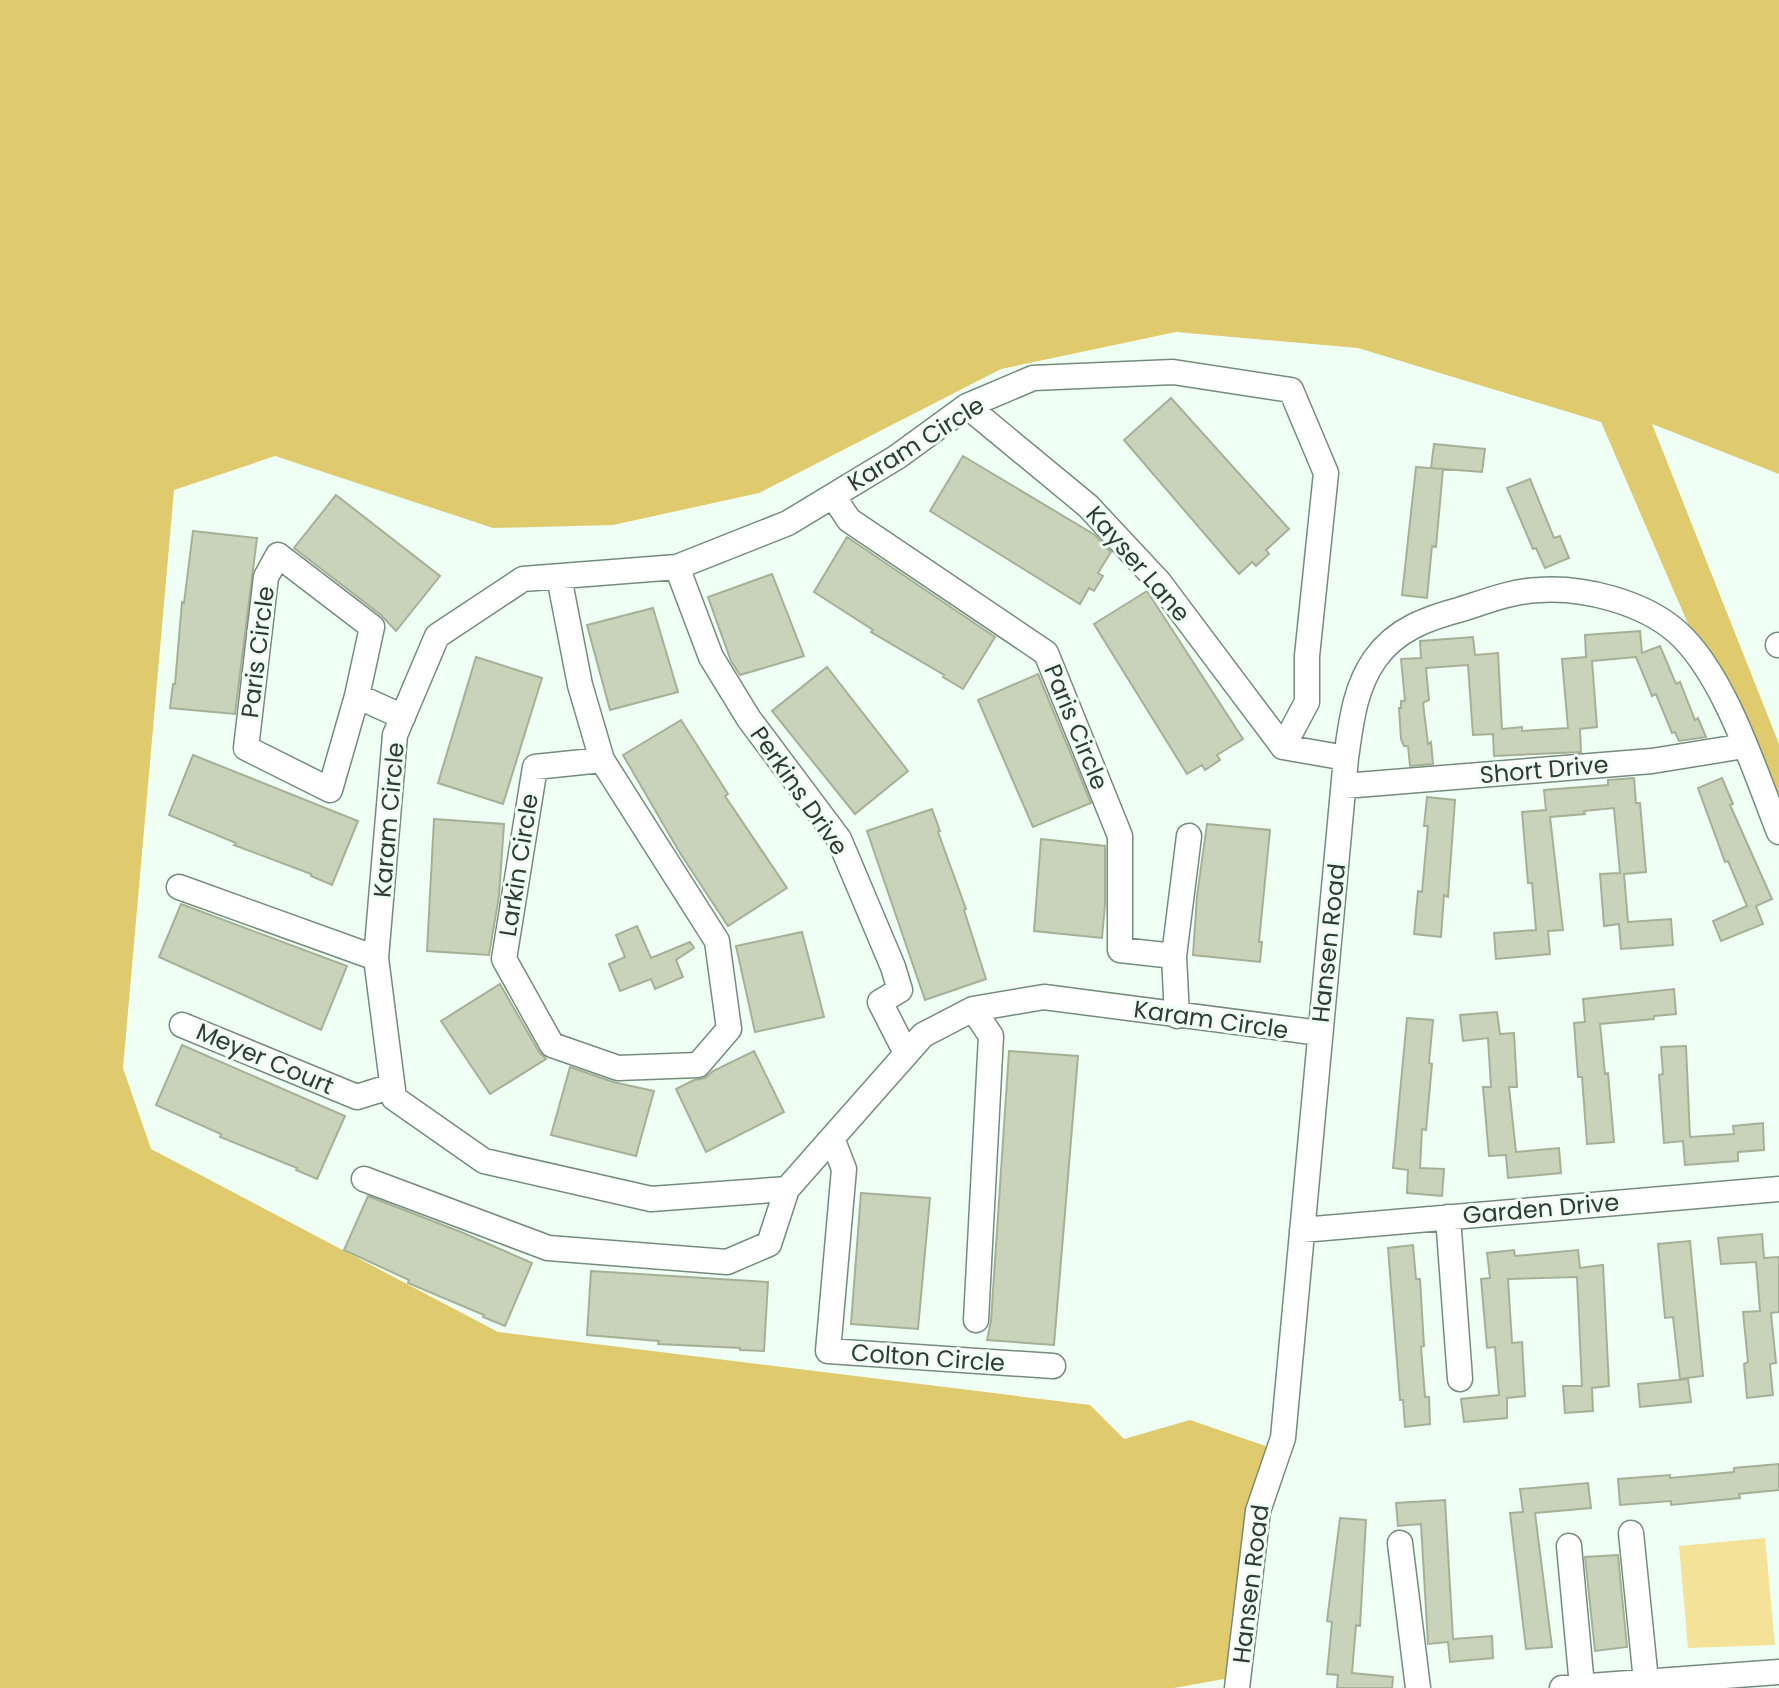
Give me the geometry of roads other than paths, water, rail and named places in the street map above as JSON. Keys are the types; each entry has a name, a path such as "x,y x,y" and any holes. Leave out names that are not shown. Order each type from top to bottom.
{"street":[{"name":"Karam Circle","path":"392,1086 376,958 395,735 437,636 523,579 677,567 788,523 897,457 967,406 1033,378 1173,372 1291,390 1326,473 1307,656 1307,702 1283,747"},
{"name":"Kayser Lane","path":"967,406 1088,506 1159,582 1283,747"},
{"name":"Paris Circle","path":"833,496 849,520 1046,653 1120,836 1120,950 1174,956"},
{"name":"Paris Circle","path":"278,555 372,627 357,696 330,790 246,748 266,577 278,555"},
{"name":"Perkins Drive","path":"677,567 711,657 749,719 839,839 893,967 900,990 880,1002 906,1053"},
{"name":"Larkin Circle","path":"559,577 580,685 602,760 717,941 729,1029 698,1065 618,1068 552,1045 504,959 535,767 602,760"},
{"name":"Hansen Road","path":"1237,1688 1258,1511 1283,1438 1346,758 1357,695 1375,659 1398,635 1428,619 1516,593 1560,590 1605,598 1636,608 1665,623 1688,644 1705,667 1744,746 1779,832"},
{"path":"357,696 403,717"},
{"name":"Short Drive","path":"1344,786 1652,761 1744,746"},
{"path":"1283,747 1346,758"},
{"path":"1177,1016 1174,956 1189,836"},
{"path":"179,887 376,958"},
{"name":"Karam Circle","path":"787,1189 923,1035 973,1009 1044,997 1320,1033"},
{"name":"Colton Circle","path":"973,1009 991,1036 976,1320"},
{"name":"Meyer Court","path":"182,1025 357,1097 392,1086"},
{"path":"364,1179 548,1248 727,1262 769,1244 787,1189 651,1199 484,1161 394,1098 392,1086"},
{"name":"Colton Circle","path":"832,1138 844,1169 828,1351 1053,1366"},
{"name":"Garden Drive","path":"1302,1230 1779,1189"},
{"path":"1448,1217 1460,1379"},
{"path":"1631,1533 1646,1681"},
{"path":"1400,1543 1418,1688"},
{"path":"1569,1546 1572,1687 1779,1672"}]}
